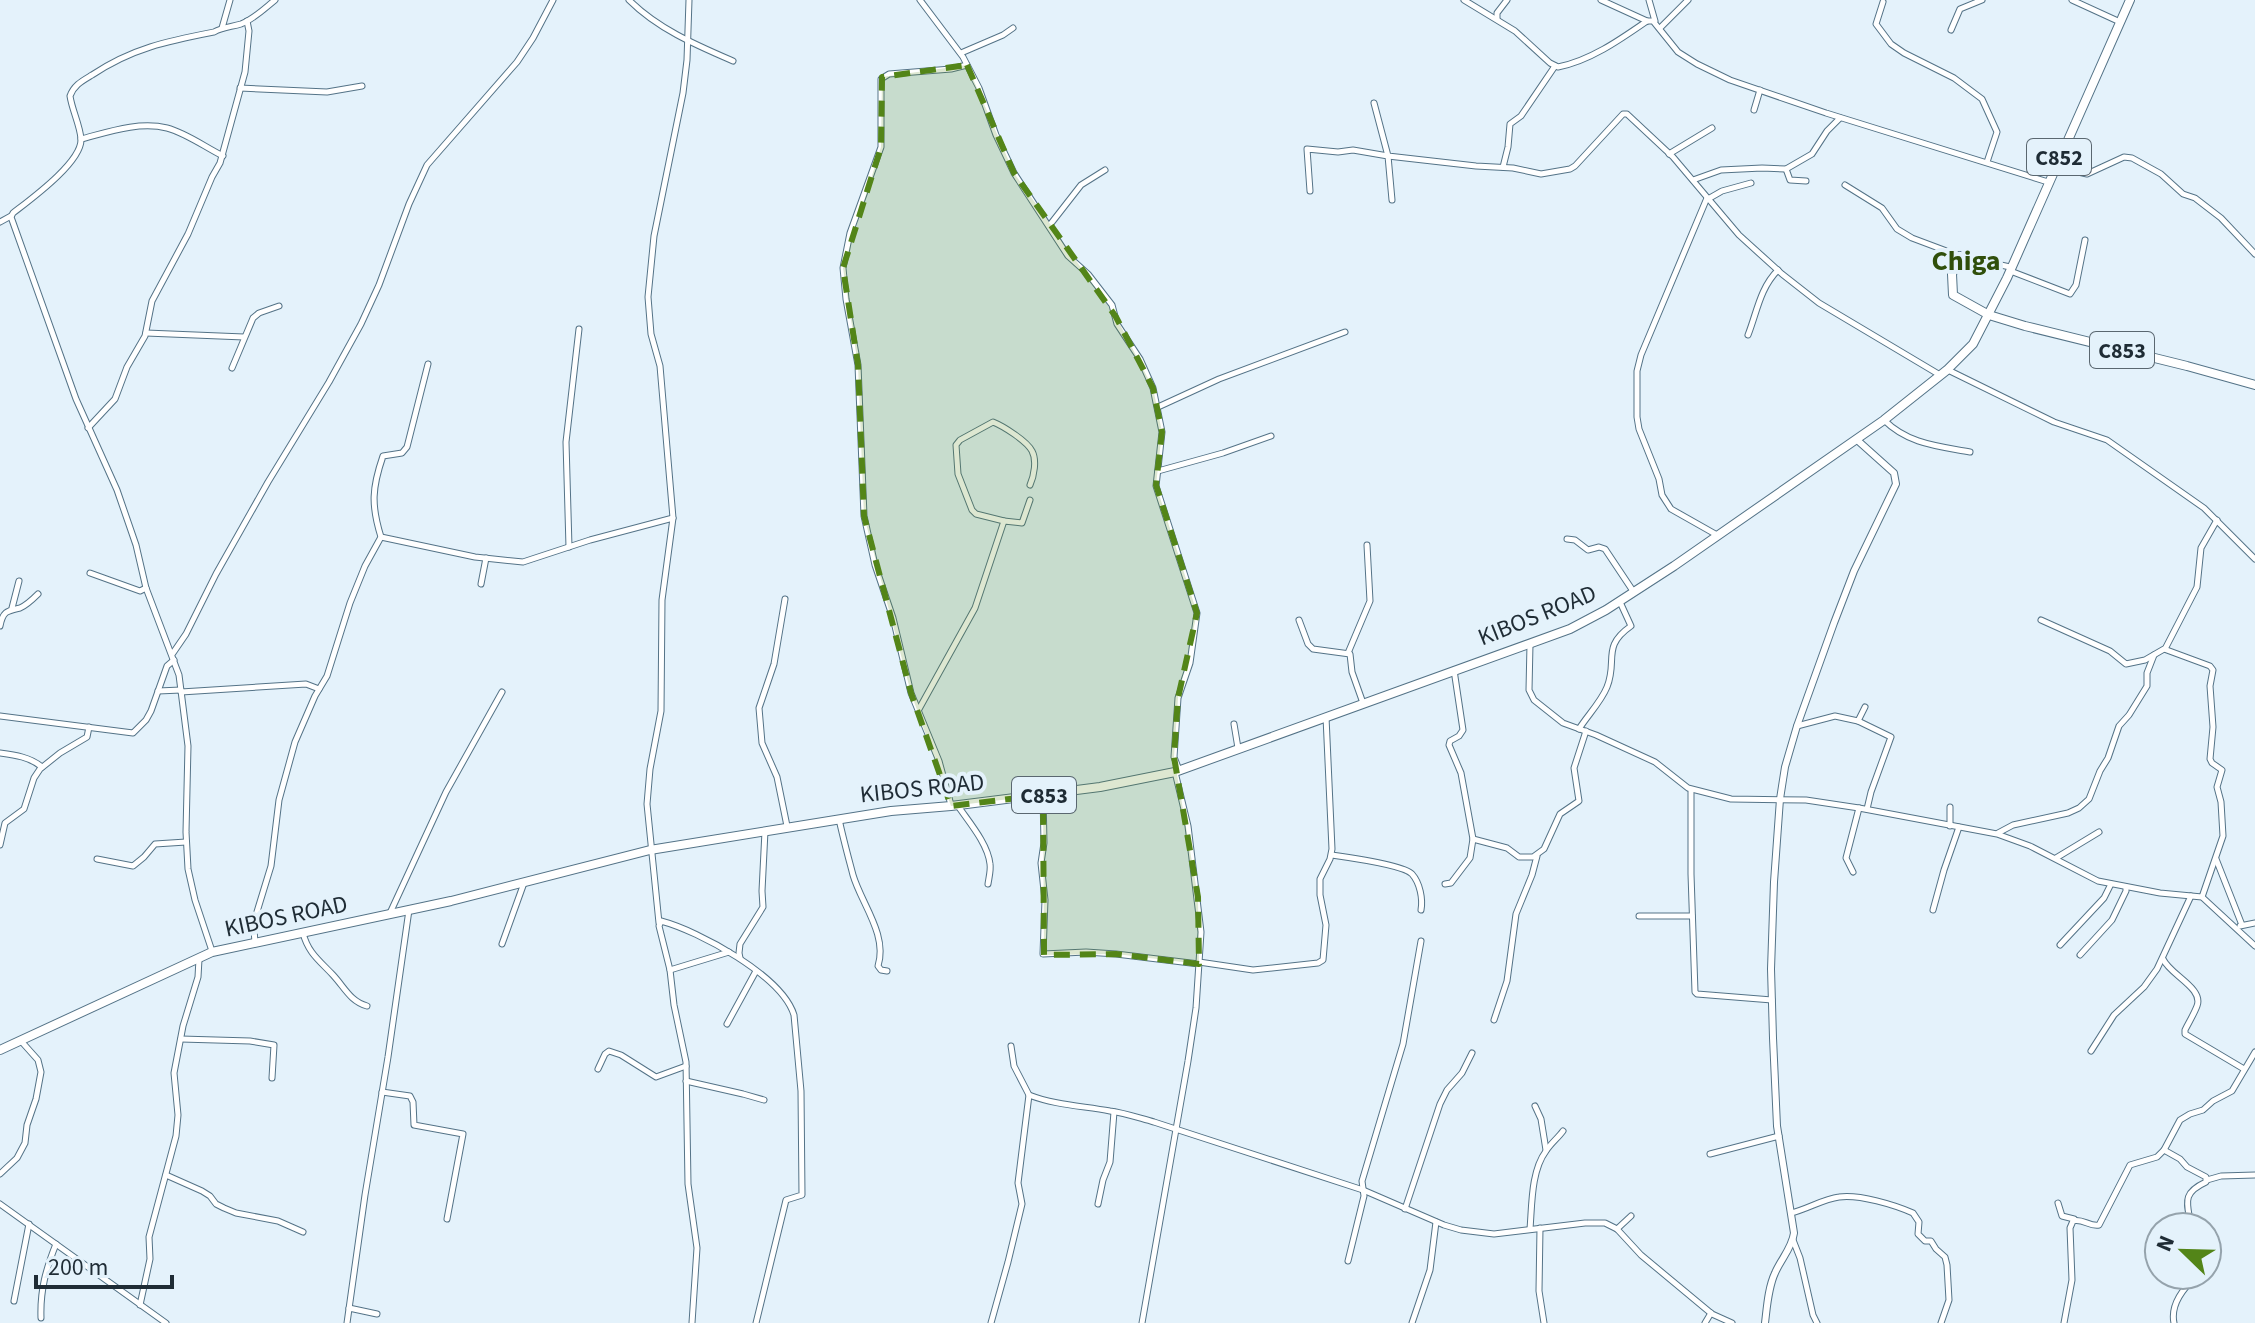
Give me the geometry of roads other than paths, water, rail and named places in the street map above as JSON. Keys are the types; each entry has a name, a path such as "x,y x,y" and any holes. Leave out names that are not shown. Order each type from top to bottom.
{"main road":[{"name":"C852","path":"1989,315 2130,0"},
{"path":"1960,256 1952,274 1953,295 1989,315"},
{"name":"KIBOS ROAD","path":"0,1050 212,952 409,910 650,850 839,818 1100,787 1177,771 1530,644 1579,625 1620,601 1884,420 1944,373 1973,344 1989,315"},
{"name":"C853","path":"1989,315 2255,385"}],"street":[{"path":"222,28 230,0"},
{"path":"0,222 36,195 78,151 81,139 70,96 77,84 145,47 214,32 247,21 275,0"},
{"path":"0,716 136,732 151,711 167,666 216,574 361,324 427,165 517,62 553,0"},
{"path":"629,0 643,14 687,41 733,61"},
{"path":"689,0 683,93 654,236 648,297 651,334 660,366 673,518 662,600 661,711 648,786 650,850 659,923 686,1066 688,1184 697,1248 692,1323"},
{"path":"920,0 961,53 1014,173 1068,256 1088,274 1112,305 1117,324 1150,379 1162,432 1156,486 1197,613 1188,669 1178,698 1174,757 1198,897 1201,932 1196,1008 1142,1323"},
{"path":"1464,0 1515,31 1555,66 1562,67 1617,41 1647,21"},
{"path":"1497,20 1497,13 1507,0"},
{"path":"1601,0 1658,25"},
{"path":"1649,0 1658,25 1672,45 1697,64 1730,80 2048,182"},
{"path":"1658,25 1688,0"},
{"path":"1951,30 1960,9 1982,0"},
{"path":"2072,0 2120,22"},
{"path":"1883,2 1876,24 1891,44 1954,78 1982,99 1997,132 1987,162"},
{"path":"88,428 115,399 123,376 146,333 152,301 188,234 223,156 249,38 247,21"},
{"path":"961,53 1013,28"},
{"path":"967,65 889,74 881,79 881,147 850,233 843,281 858,365 864,516 875,565 893,618 905,672 954,806 989,859 988,884"},
{"path":"1503,167 1509,126 1523,114 1555,66"},
{"path":"240,88 327,92 362,86"},
{"path":"1754,110 1760,90"},
{"path":"1374,103 1388,156 1392,200"},
{"path":"1310,191 1307,149 1353,150 1541,174 1573,168 1625,113 1669,154 1739,235 1819,303 1944,373 2054,422 2107,440 2145,469 2189,496 2255,559"},
{"path":"1693,180 1721,170 1786,169 1812,154 1840,117"},
{"path":"81,139 128,127 156,126 170,129 223,156"},
{"path":"1669,154 1712,128"},
{"path":"2055,167 2087,174 2124,157 2132,158 2161,174 2183,194 2195,198 2221,218 2255,254"},
{"path":"1786,169 1790,180 1806,181"},
{"path":"1049,226 1081,185 1105,170"},
{"path":"1718,536 1680,515 1665,502 1658,474 1639,429 1637,371 1707,199 1751,183"},
{"path":"1845,185 1882,208 1902,233 1960,256 2011,268 2013,272 2070,294 2076,285 2085,240"},
{"path":"12,215 20,246 88,428 117,490 133,535 146,588 173,657 188,746 186,842 190,882 212,952"},
{"path":"1748,335 1763,290 1778,270"},
{"path":"232,368 257,314 279,306"},
{"path":"569,547 566,442 579,329"},
{"path":"1158,407 1219,379 1345,332"},
{"path":"146,333 244,337"},
{"path":"255,943 256,915 271,866 283,785 295,742 327,676 360,578 381,537 373,506 376,480 383,456 402,453 407,447 428,364"},
{"path":"1884,420 1896,432 1910,439 1970,452"},
{"path":"1030,485 1034,474 1032,451 1000,425 993,422 956,445 958,474 976,514 1022,523 1030,500"},
{"path":"1158,471 1271,436"},
{"path":"1817,1323 1793,1240 1794,1227 1779,1136 1772,1000 1774,882 1780,799 1797,726 1854,571 1896,484 1894,473 1856,439"},
{"path":"381,537 439,551 527,561 673,518"},
{"path":"2041,620 2110,651 2126,664 2145,660 2165,649 2197,587 2201,548 2217,520"},
{"path":"918,710 975,608 1004,521"},
{"path":"1567,539 1575,540 1588,550 1605,549 1634,592"},
{"path":"1348,653 1370,601 1367,545"},
{"path":"481,584 486,558"},
{"path":"90,573 140,591 146,588"},
{"path":"0,626 2,618 12,608 19,581"},
{"path":"12,608 20,607 38,594"},
{"path":"785,599 774,664 759,708 762,743 778,783 787,826"},
{"path":"1494,1020 1507,981 1516,914 1537,855 1549,840 1560,814 1579,801 1574,768 1582,730 1607,686 1613,644 1618,635 1631,626 1620,601"},
{"path":"1299,620 1313,649 1348,653"},
{"path":"1530,644 1530,695 1550,715 1655,762 1691,790 1731,799 1780,799 1867,809 1997,834 2030,846 2087,877 2126,887 2202,897 2239,926 2255,946"},
{"path":"2165,649 2210,666 2213,670 2210,686 2213,727 2210,759 2222,770 2217,787 2223,836 2202,897"},
{"path":"1348,653 1363,703"},
{"path":"1997,834 2013,825 2068,813 2089,799 2119,726 2147,686 2147,673 2154,655"},
{"path":"1445,884 1451,883 1468,861 1473,839 1461,773 1449,745 1463,730 1454,670"},
{"path":"158,691 306,684 319,689"},
{"path":"390,914 446,792 502,692"},
{"path":"1858,721 1865,707"},
{"path":"1797,726 1837,715 1891,737 1867,809"},
{"path":"1043,795 1043,954 1101,953 1253,970 1321,961 1325,950 1326,926 1320,879 1332,855 1326,717"},
{"path":"1234,724 1239,749"},
{"path":"0,845 5,823 24,809 34,778 42,767 87,737 89,727"},
{"path":"0,753 18,755 42,767"},
{"path":"1691,790 1695,993 1772,1000"},
{"path":"1950,807 1950,826"},
{"path":"1853,872 1846,858 1859,808"},
{"path":"839,818 853,876 876,933 880,957 878,966 887,971"},
{"path":"1933,910 1959,827"},
{"path":"741,959 740,944 763,907 765,830"},
{"path":"2056,859 2099,832"},
{"path":"1473,839 1507,848 1519,857 1537,855"},
{"path":"97,859 130,867 139,863 155,844 186,842"},
{"path":"1332,855 1409,872 1421,894 1421,910"},
{"path":"2216,859 2239,926"},
{"path":"502,944 524,883"},
{"path":"2060,945 2104,898 2111,884"},
{"path":"2080,955 2112,920 2126,887"},
{"path":"2091,1051 2114,1015 2144,987 2163,959 2191,896"},
{"path":"347,1323 409,910"},
{"path":"1639,916 1692,916"},
{"path":"659,923 666,922 697,935 741,959 772,983 791,1006 794,1015 801,1091 802,1195 786,1200 756,1323"},
{"path":"2239,926 2255,923"},
{"path":"303,933 316,960 354,1000 367,1006"},
{"path":"1348,1261 1364,1196 1362,1181 1403,1044 1421,941"},
{"path":"670,970 729,952"},
{"path":"140,1305 149,1262 149,1237 178,1125 174,1073 183,1026 198,977 199,958"},
{"path":"2163,959 2168,968 2196,992 2198,999 2185,1034 2244,1069"},
{"path":"727,1024 756,971"},
{"path":"181,1039 250,1041 274,1045 272,1078"},
{"path":"0,1174 17,1158 25,1143 41,1072 38,1060 20,1040"},
{"path":"991,1323 1022,1199 1018,1183 1029,1095 1014,1066 1011,1046"},
{"path":"598,1069 609,1051 656,1077 686,1066"},
{"path":"2058,1203 2062,1216 2099,1225 2130,1165 2152,1159 2164,1150 2180,1120 2203,1110 2232,1091 2255,1052"},
{"path":"1405,1209 1440,1104 1472,1053"},
{"path":"686,1081 764,1100"},
{"path":"382,1092 410,1096 414,1125 463,1134 447,1219"},
{"path":"1029,1095 1049,1102 1154,1122 1363,1190 1461,1230 1484,1233 1601,1223 1617,1229 1641,1255 1711,1313 1732,1323"},
{"path":"1530,1229 1536,1180 1546,1150 1541,1119 1535,1106"},
{"path":"1098,1204 1110,1162 1114,1112"},
{"path":"1546,1150 1563,1131"},
{"path":"1710,1154 1779,1136"},
{"path":"2164,1150 2187,1167 2204,1174 2207,1180"},
{"path":"166,1175 202,1191 219,1206 236,1213 282,1222 303,1232"},
{"path":"2189,1211 2187,1198 2192,1189 2207,1180 2221,1176 2255,1175"},
{"path":"1791,1213 1838,1197 1879,1202 1913,1213 1919,1222 1918,1234 1925,1241 1931,1241 1946,1260 1949,1300 1941,1323"},
{"path":"0,1204 157,1320 166,1323"},
{"path":"1617,1229 1631,1216"},
{"path":"2064,1323 2072,1280 2070,1228 2075,1219"},
{"path":"1412,1323 1430,1270 1436,1222"},
{"path":"14,1301 29,1224"},
{"path":"1540,1228 1539,1283 1545,1323"},
{"path":"1765,1323 1775,1272 1793,1240"},
{"path":"41,1318 40,1297 44,1274 56,1244"},
{"path":"2174,1323 2174,1306 2183,1291"},
{"path":"349,1308 377,1314"},
{"path":"1705,1323 1711,1313"}],"district":[{"name":"Chiga","path":"1966,260"}]}
